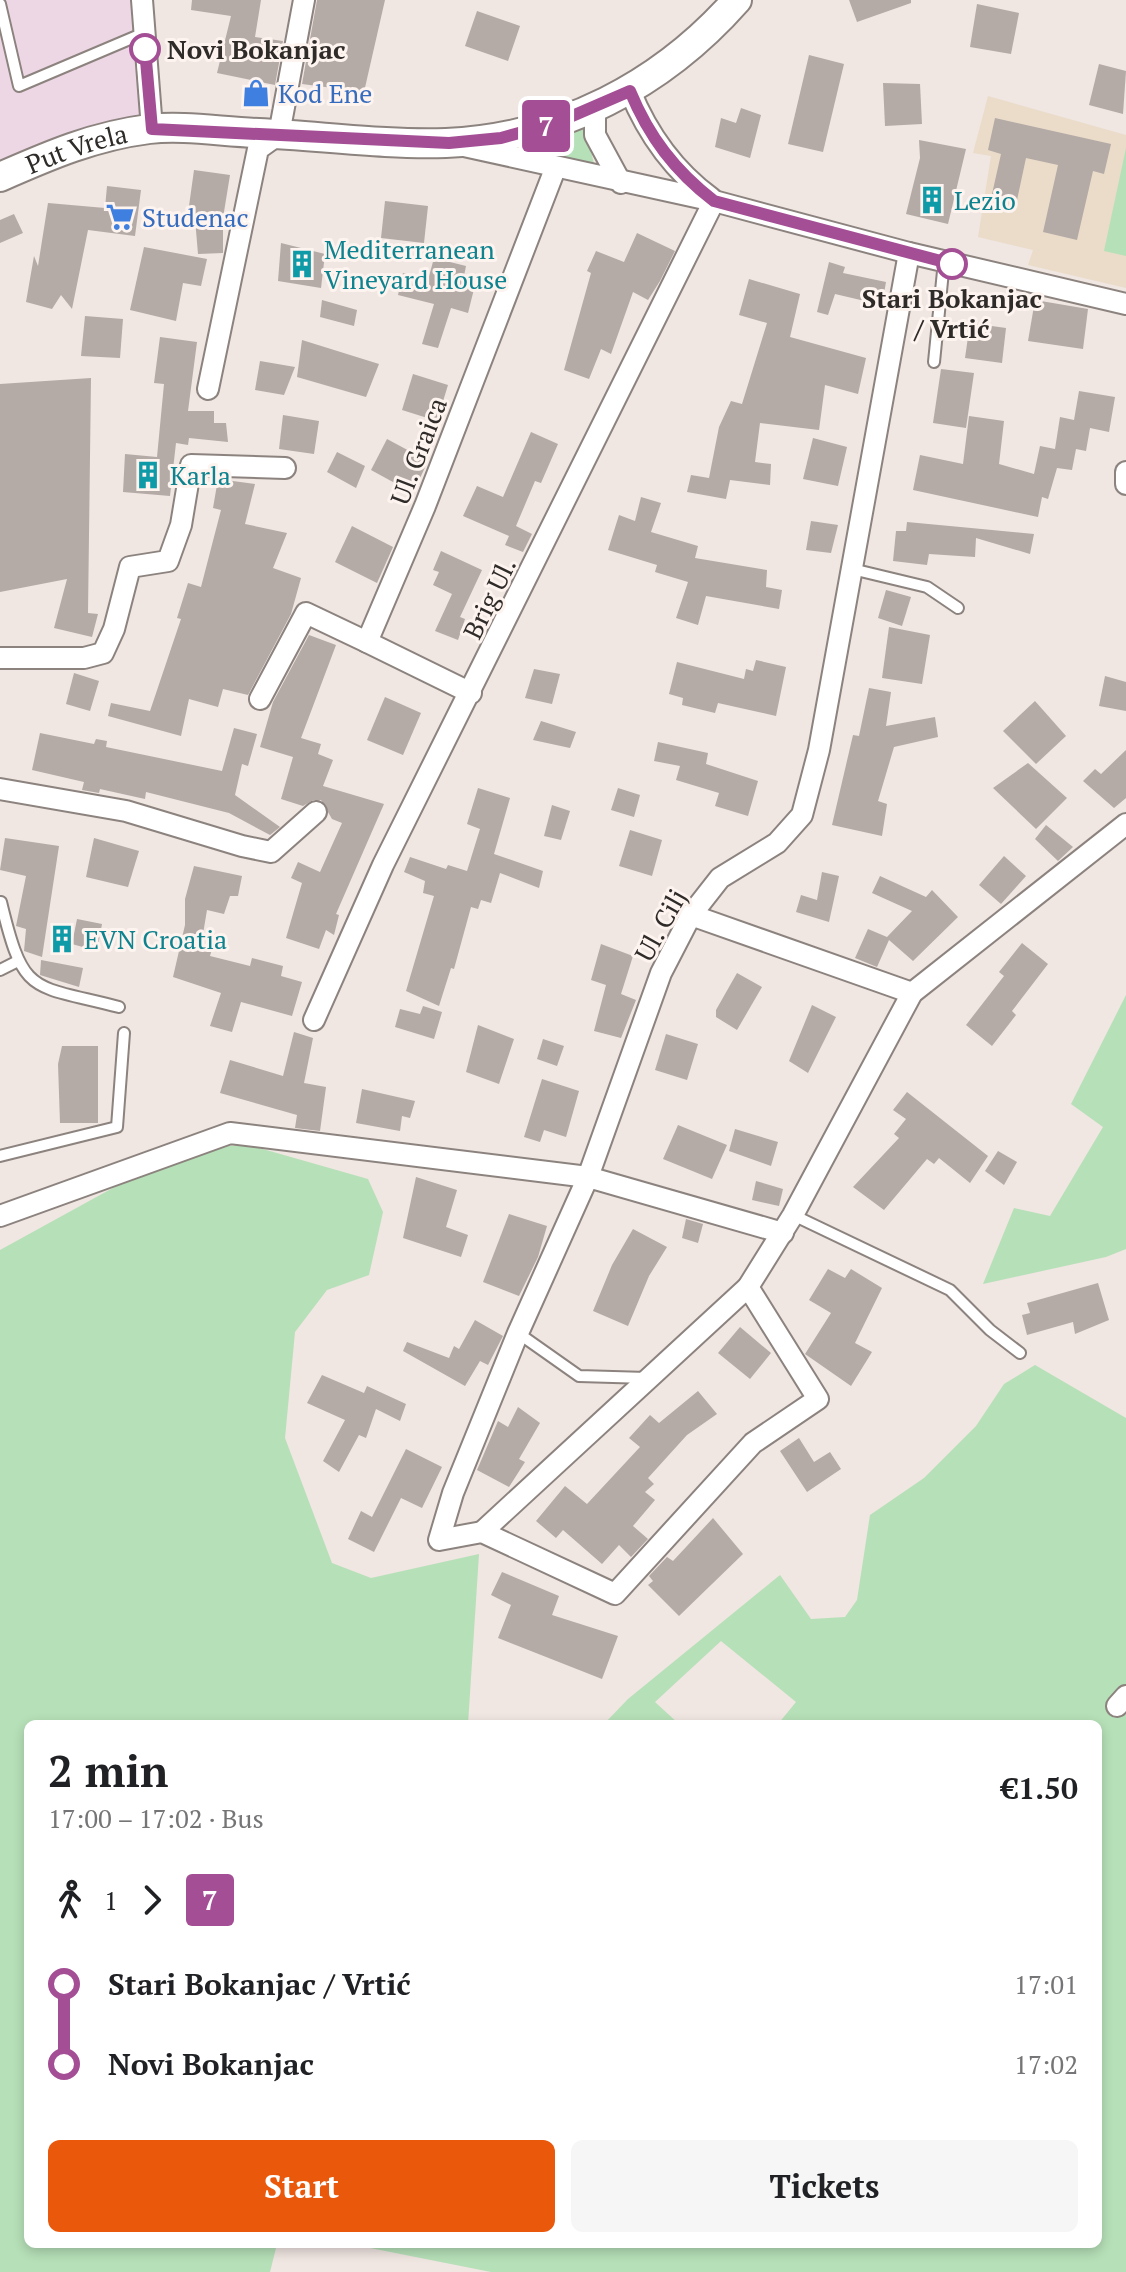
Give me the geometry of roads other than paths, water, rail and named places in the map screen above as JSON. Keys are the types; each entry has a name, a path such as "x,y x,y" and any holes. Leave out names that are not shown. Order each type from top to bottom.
{"main road":[{"name":"Put Vrela","path":"0,177 78,143 152,129 449,143 501,138 595,109 630,91 697,42 737,0"}],"street":[{"path":"142,0 152,129"},
{"path":"208,389 258,149 279,134 304,0"},
{"path":"630,91 666,157 685,179 714,201"},
{"path":"595,109 595,135 621,183"},
{"path":"449,143 555,169 714,201 909,253 1126,304"},
{"name":"Ul. Graica","path":"367,642 425,506 555,169"},
{"name":"Brig Ul.","path":"314,1020 383,865 714,201"},
{"name":"Ul. Cilj","path":"482,1532 439,1540 453,1493 518,1333 588,1177 661,973 691,915 720,878 777,843 802,815 819,750 909,253"},
{"path":"0,658 84,658 103,653 114,629 130,567 168,561 181,525 191,465 285,468"},
{"path":"1126,472 1126,484"},
{"path":"260,699 306,613 471,693"},
{"path":"0,789 126,811 271,852 316,812"},
{"path":"748,1287 818,1399 753,1443 615,1594 482,1532 748,1287 788,1224 912,993 1126,824"},
{"path":"691,915 912,993"},
{"path":"0,1216 230,1133 588,1177 788,1224"}],"lane":[{"path":"0,4 19,86 144,33"},
{"path":"934,362 944,261"},
{"path":"852,569 927,587 958,608"},
{"path":"1,902 18,961 36,986 119,1007"},
{"path":"0,970 18,961"},
{"path":"0,1156 117,1127 124,1033"},
{"path":"788,1224 950,1290 990,1330 1020,1353"},
{"path":"518,1333 579,1376 647,1378"}],"place":[{"name":"Novi Bokanjac","path":"145,49"},
{"name":"Kod Ene","path":"256,93"},
{"name":"Lezio","path":"932,200"},
{"name":"Studenac","path":"120,217"},
{"name":"Mediterranean Vineyard House","path":"302,264"},
{"name":"Stari Bokanjac / Vrtić","path":"952,264"},
{"name":"Karla","path":"148,475"},
{"name":"EVN Croatia","path":"62,939"}]}
